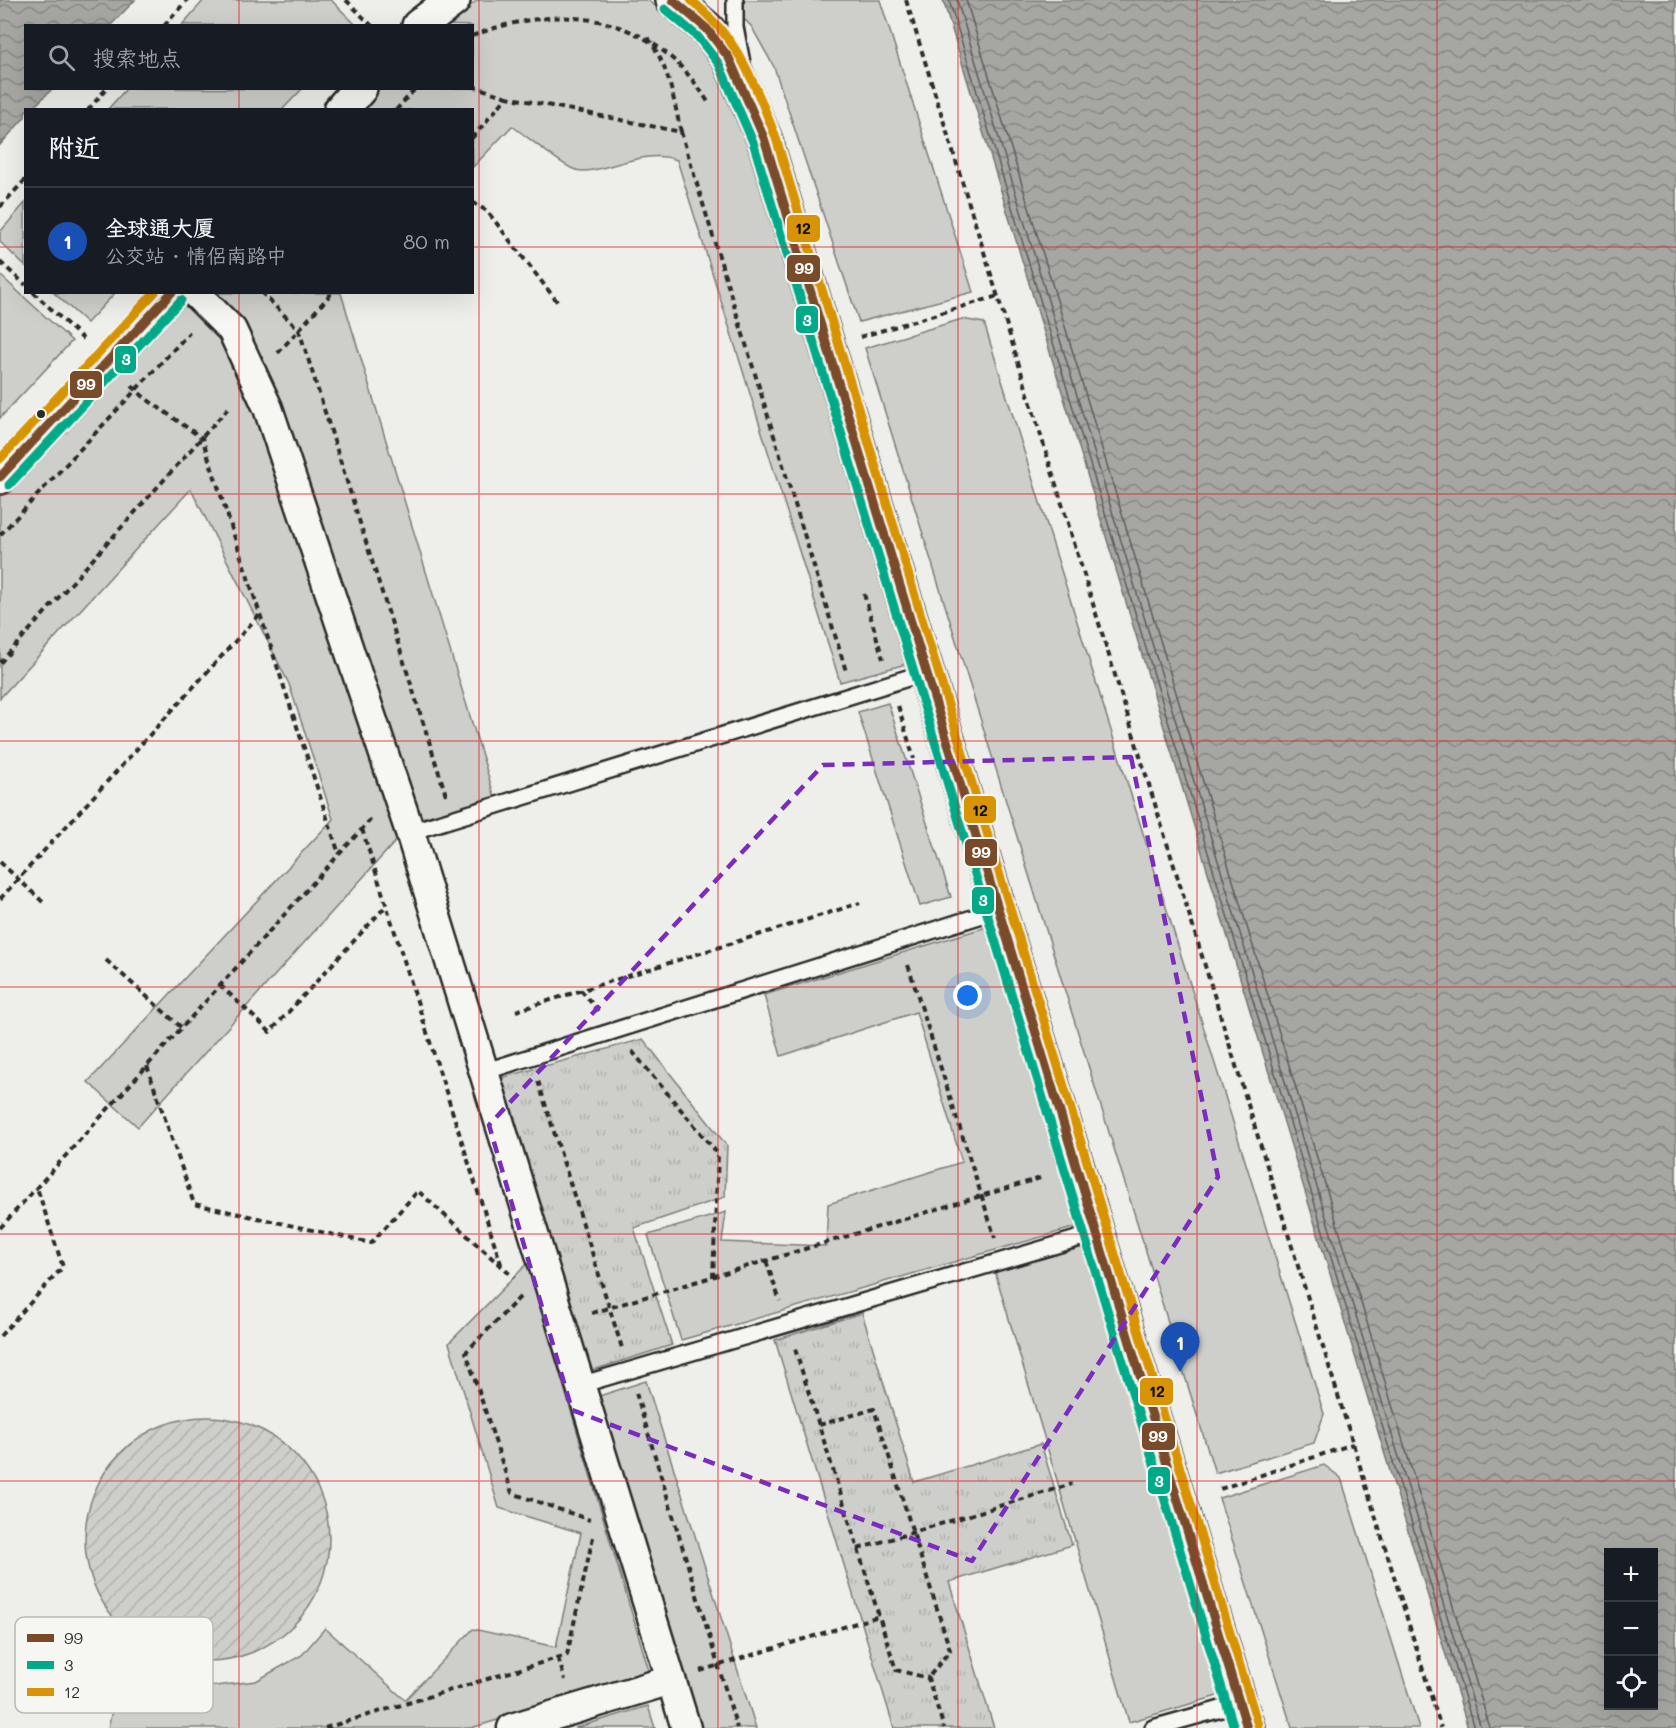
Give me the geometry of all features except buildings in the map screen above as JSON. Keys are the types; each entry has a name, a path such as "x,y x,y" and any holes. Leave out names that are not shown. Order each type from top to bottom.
{"street":[{"path":"421,24 453,0"},
{"path":"673,0 706,14 747,95 764,138 1243,1716"},
{"path":"343,108 358,90"},
{"path":"0,477 170,294"},
{"path":"202,301 232,330 268,408 410,832 686,1728"},
{"path":"512,1728 671,1680"}],"lane":[{"path":"735,0 735,27 747,95"},
{"path":"410,832 927,672"},
{"path":"483,1071 998,910"},
{"path":"579,1385 1097,1233"},
{"path":"1153,1728 1243,1716"}],"path":[{"path":"166,24 187,0"},
{"path":"346,0 370,24"},
{"path":"906,0 1441,1728"},
{"path":"474,35 506,18"},
{"path":"635,27 677,60 711,107"},
{"path":"644,33 659,54 669,78 681,132 853,695"},
{"path":"474,87 507,97 681,132"},
{"path":"90,108 105,90"},
{"path":"398,108 414,90"},
{"path":"474,136 507,97"},
{"path":"0,207 24,181"},
{"path":"474,203 486,212 559,304"},
{"path":"0,262 24,283"},
{"path":"35,294 136,389 202,438 339,854"},
{"path":"263,294 298,330 454,818"},
{"path":"0,663 330,294"},
{"path":"828,347 998,296"},
{"path":"0,535 136,389 202,301"},
{"path":"864,593 915,763"},
{"path":"0,899 260,614"},
{"path":"0,1228 376,813"},
{"path":"362,829 502,1268"},
{"path":"0,862 45,904"},
{"path":"516,1011 860,903"},
{"path":"220,985 270,1032 387,905"},
{"path":"106,960 182,1028"},
{"path":"908,964 1002,1262"},
{"path":"581,990 718,1154 713,1277"},
{"path":"147,1066 194,1204 371,1243 418,1191 518,1283"},
{"path":"1041,1166 1047,1188"},
{"path":"596,1522 512,1493 466,1352 526,1290 560,1323 1055,1174"},
{"path":"0,1336 63,1267 37,1188"},
{"path":"766,1261 788,1324 896,1670 928,1678"},
{"path":"819,1425 874,1409 950,1650 928,1678"},
{"path":"1220,1489 1353,1444"},
{"path":"858,1549 1072,1484"},
{"path":"325,1728 567,1655 594,1533"},
{"path":"671,1680 880,1616"},
{"path":"928,1678 944,1728"}],"highlighted area":[{"path":"1131,757 1218,1177 972,1561 572,1410 489,1125 823,765"}],"green space":[{"path":"204,0 331,0 355,24 183,24"},
{"path":"478,0 647,0 696,34 733,93 910,663 840,682 677,160 649,157 594,170 573,169 512,126 474,166 474,108 359,108 375,90 474,90 474,24 443,24"},
{"path":"725,0 880,0 973,292 859,322 774,67 751,26"},
{"path":"125,90 301,90 284,108 109,108"},
{"path":"24,204 24,265 0,242 0,232"},
{"path":"0,275 72,341 0,418"},
{"path":"55,294 114,294 87,323"},
{"path":"211,294 341,294 495,798 421,818 267,371 237,321"},
{"path":"182,297 226,340 259,407 403,833 138,1127 88,1082 333,819 289,684 191,489 0,698 0,494"},
{"path":"962,319 984,323 1324,1414 1314,1443 1215,1473 865,348"},
{"path":"888,703 951,897 920,906 858,712"},
{"path":"993,925 1083,1225 681,1340 648,1235 726,1212 722,1242 826,1246 828,1204 962,1162 916,1012 781,1056 764,995"},
{"path":"643,1039 727,1146 725,1197 634,1228 672,1345 587,1372 497,1079"},
{"path":"1090,1245 1224,1694 1129,1722 995,1272"},
{"path":"527,1264 650,1674 471,1728 108,1728 111,1713 213,1713 213,1686 256,1681 302,1655 325,1628 405,1700 473,1629 556,1647 581,1533 499,1508 449,1343"},
{"path":"862,1313 914,1482 1041,1444 1072,1545 949,1582 994,1728 894,1728 775,1340"},
{"path":"646,1381 756,1728 698,1728 593,1398"},
{"path":"195,1417 231,1419 254,1426 275,1437 293,1453 315,1481 324,1504 329,1527 327,1563 320,1586 309,1607 293,1625 265,1647 242,1656 219,1661 213,1661 213,1617 114,1617 105,1607 94,1586 85,1551 87,1515 94,1492 105,1471 121,1453 149,1431 172,1422"},
{"path":"1324,1465 1341,1478 1419,1728 1292,1728 1219,1498"},
{"path":"648,1706 655,1728 575,1728"}],"water":[{"path":"0,0 135,0 112,24 24,24 24,90 51,90 33,108 24,108 24,118 0,145"},
{"path":"943,0 1676,0 1676,1728 1468,1728"}],"transit line":[{"name":"99","path":"673,0 707,29 729,58 764,138 1247,1728"},
{"name":"12","path":"691,0 722,30 743,62 775,135 1258,1725"},
{"name":"3","path":"665,9 698,37 719,64 753,142 1234,1728"},
{"name":"12","path":"0,459 153,294"},
{"name":"99","path":"0,477 170,294"},
{"name":"3","path":"9,485 181,300"}],"place":[{"name":"全球通大厦","path":"1180,1372"}]}
